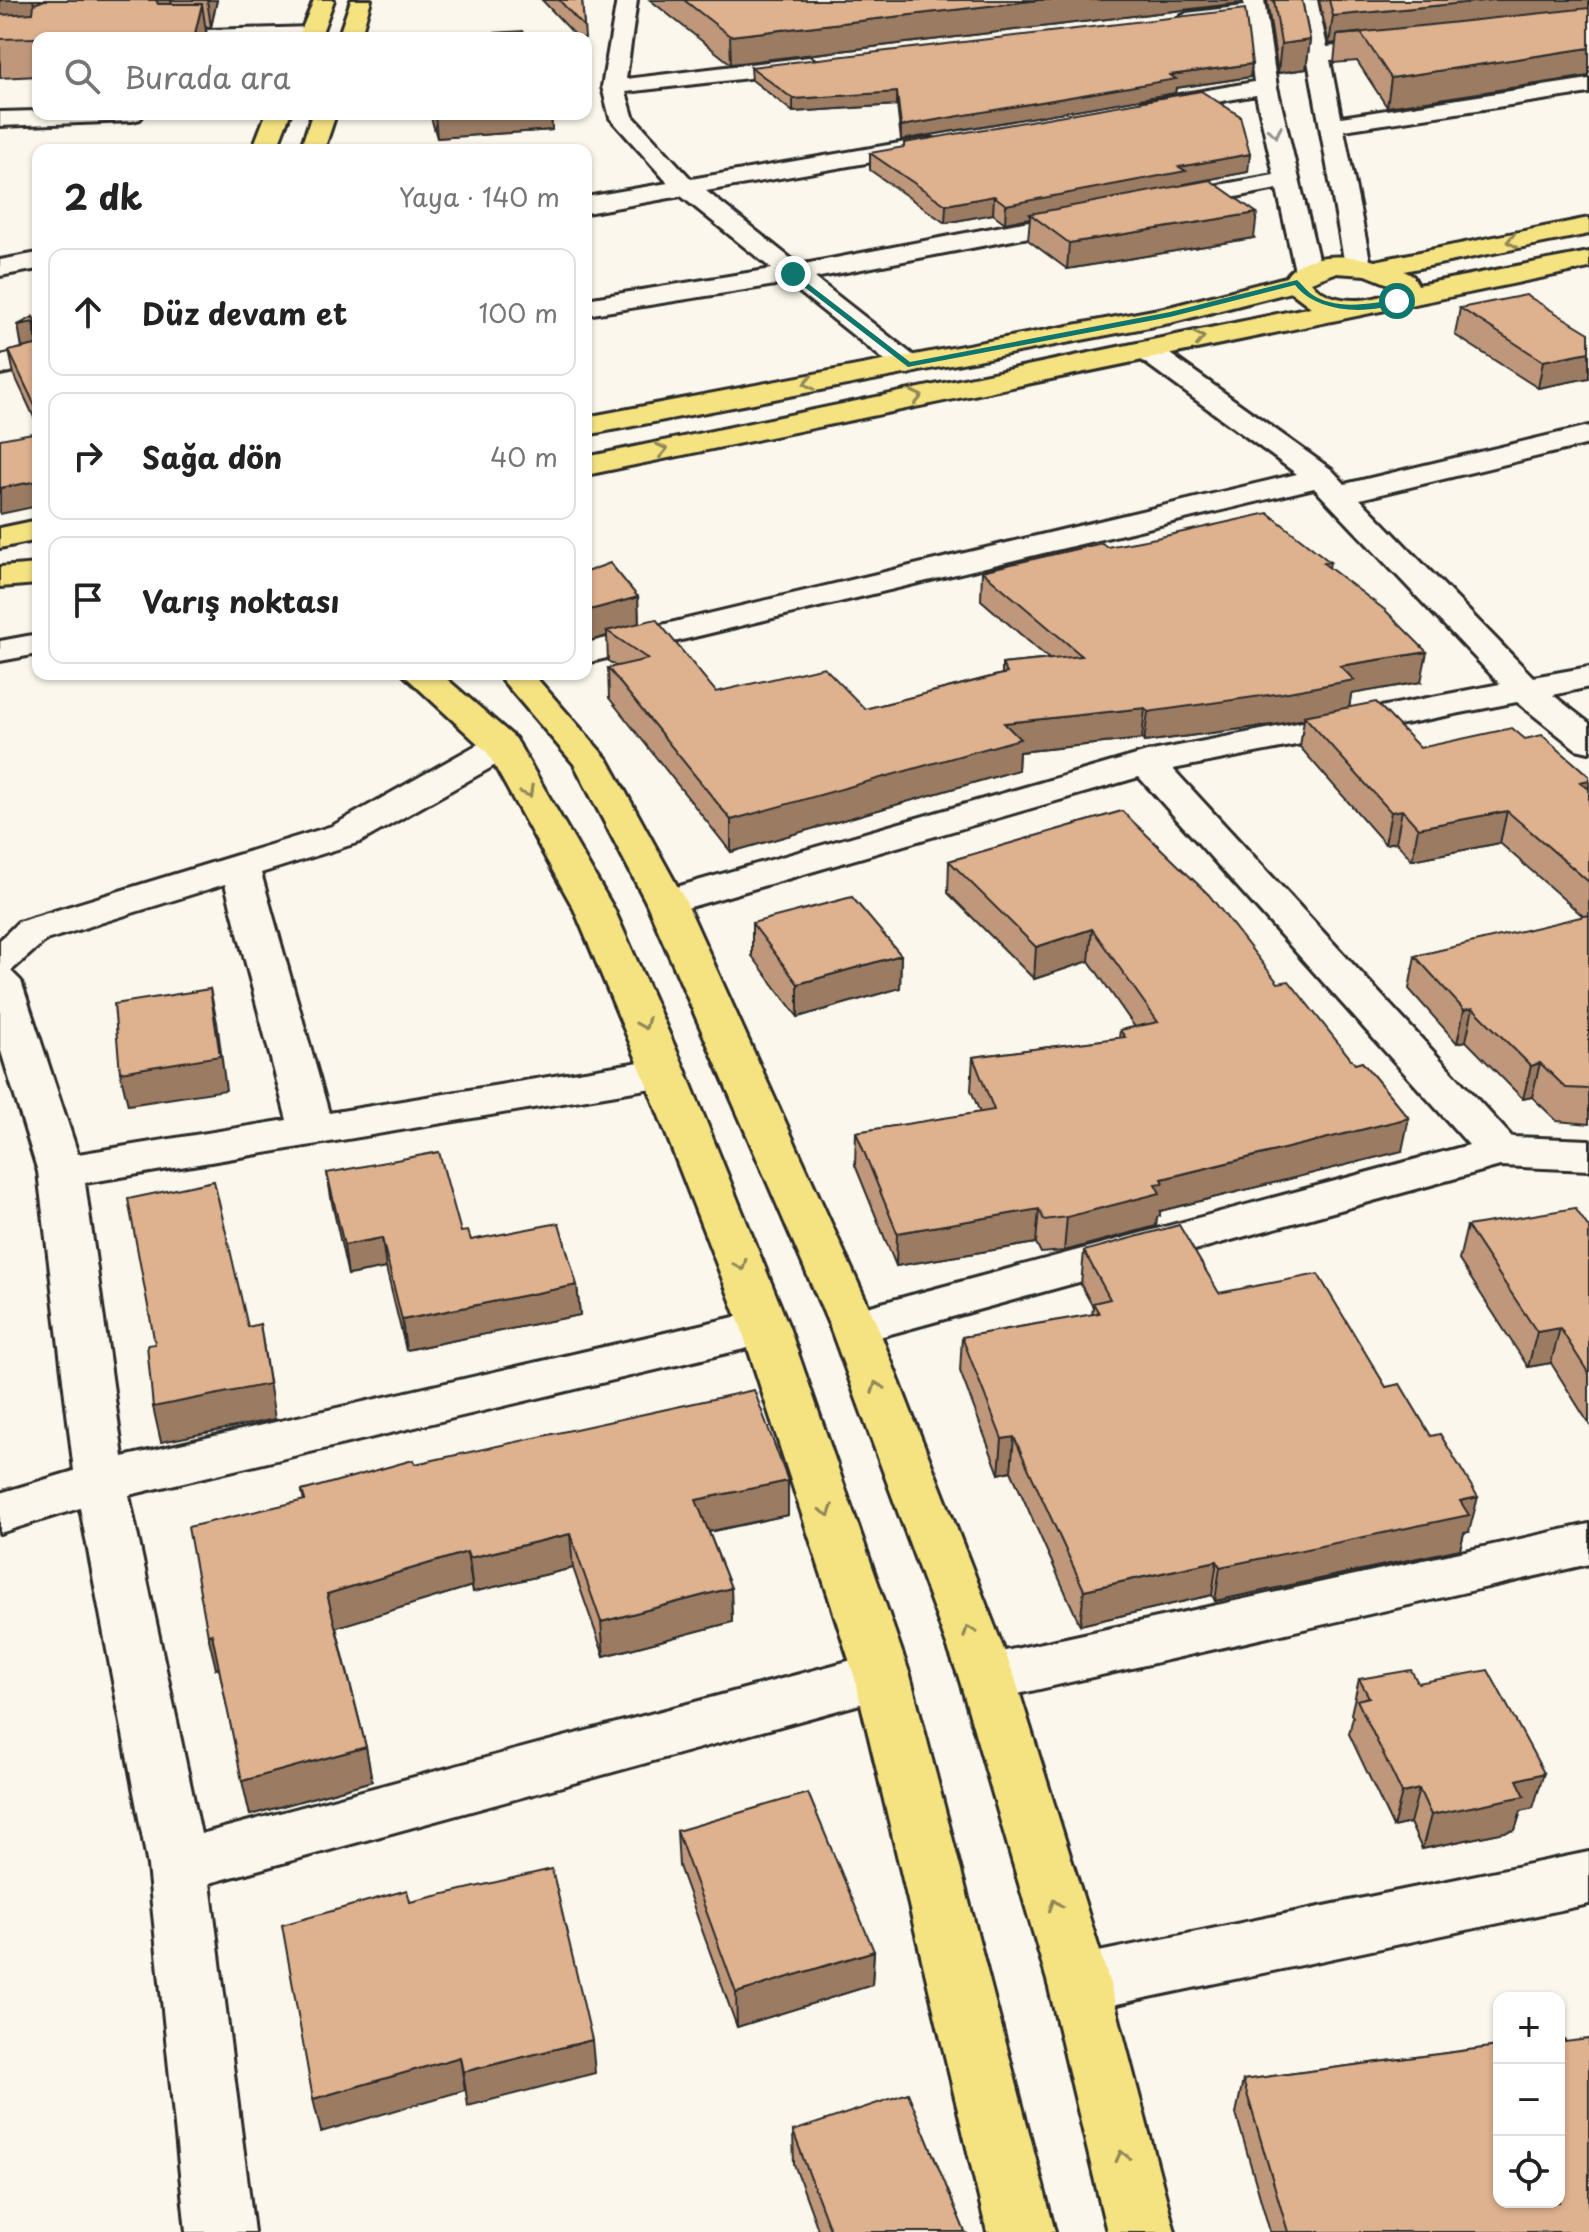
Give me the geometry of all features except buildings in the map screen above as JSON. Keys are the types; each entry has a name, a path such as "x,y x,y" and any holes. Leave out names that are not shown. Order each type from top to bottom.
{"main road":[{"path":"312,32 324,0"},
{"path":"351,32 361,0"},
{"path":"266,144 276,120"},
{"path":"314,144 322,120"},
{"path":"592,425 1170,315 1335,265 1366,267 1589,226"},
{"path":"592,465 1352,307 1385,305 1405,296 1589,260"},
{"path":"1366,267 1404,282 1405,296"},
{"path":"1302,277 1308,296 1352,307"},
{"path":"0,538 32,531"},
{"path":"0,577 32,574"},
{"path":"427,680 502,746 594,909 664,1072 765,1327 882,1675 1021,2232"},
{"path":"519,680 590,760 666,902 854,1327 987,1678 1079,1984 1141,2232"}],"street":[{"path":"1307,0 1316,55 1366,267"},
{"path":"632,1 613,87 622,118 685,187 908,365"},
{"path":"1163,22 1255,6 1266,87 1302,277"},
{"path":"1316,55 1422,44"},
{"path":"613,87 835,60"},
{"path":"1333,125 1589,86"},
{"path":"1125,112 1266,87"},
{"path":"0,119 61,127 99,120"},
{"path":"592,204 952,141"},
{"path":"1146,207 1285,180"},
{"path":"592,306 793,274 1116,213"},
{"path":"0,268 32,262"},
{"path":"1146,350 1330,486 1526,691 1589,741"},
{"path":"0,365 32,358"},
{"path":"592,652 1330,486 1589,435"},
{"path":"0,651 32,645"},
{"path":"666,902 1147,763 1589,677"},
{"path":"0,962 32,931 346,834 502,746"},
{"path":"1147,763 1500,1151"},
{"path":"240,866 312,1130"},
{"path":"0,981 61,1172 101,1482 178,1866 220,2232"},
{"path":"61,1172 664,1072"},
{"path":"854,1327 1500,1151 1589,1155"},
{"path":"0,1513 101,1482 765,1327"},
{"path":"987,1678 1589,1544"},
{"path":"178,1866 882,1675"},
{"path":"1079,1984 1589,1878"}],"route":[{"path":"793,274 908,365 1170,315 1297,282 1308,296 1335,305 1369,307 1397,301"}]}
